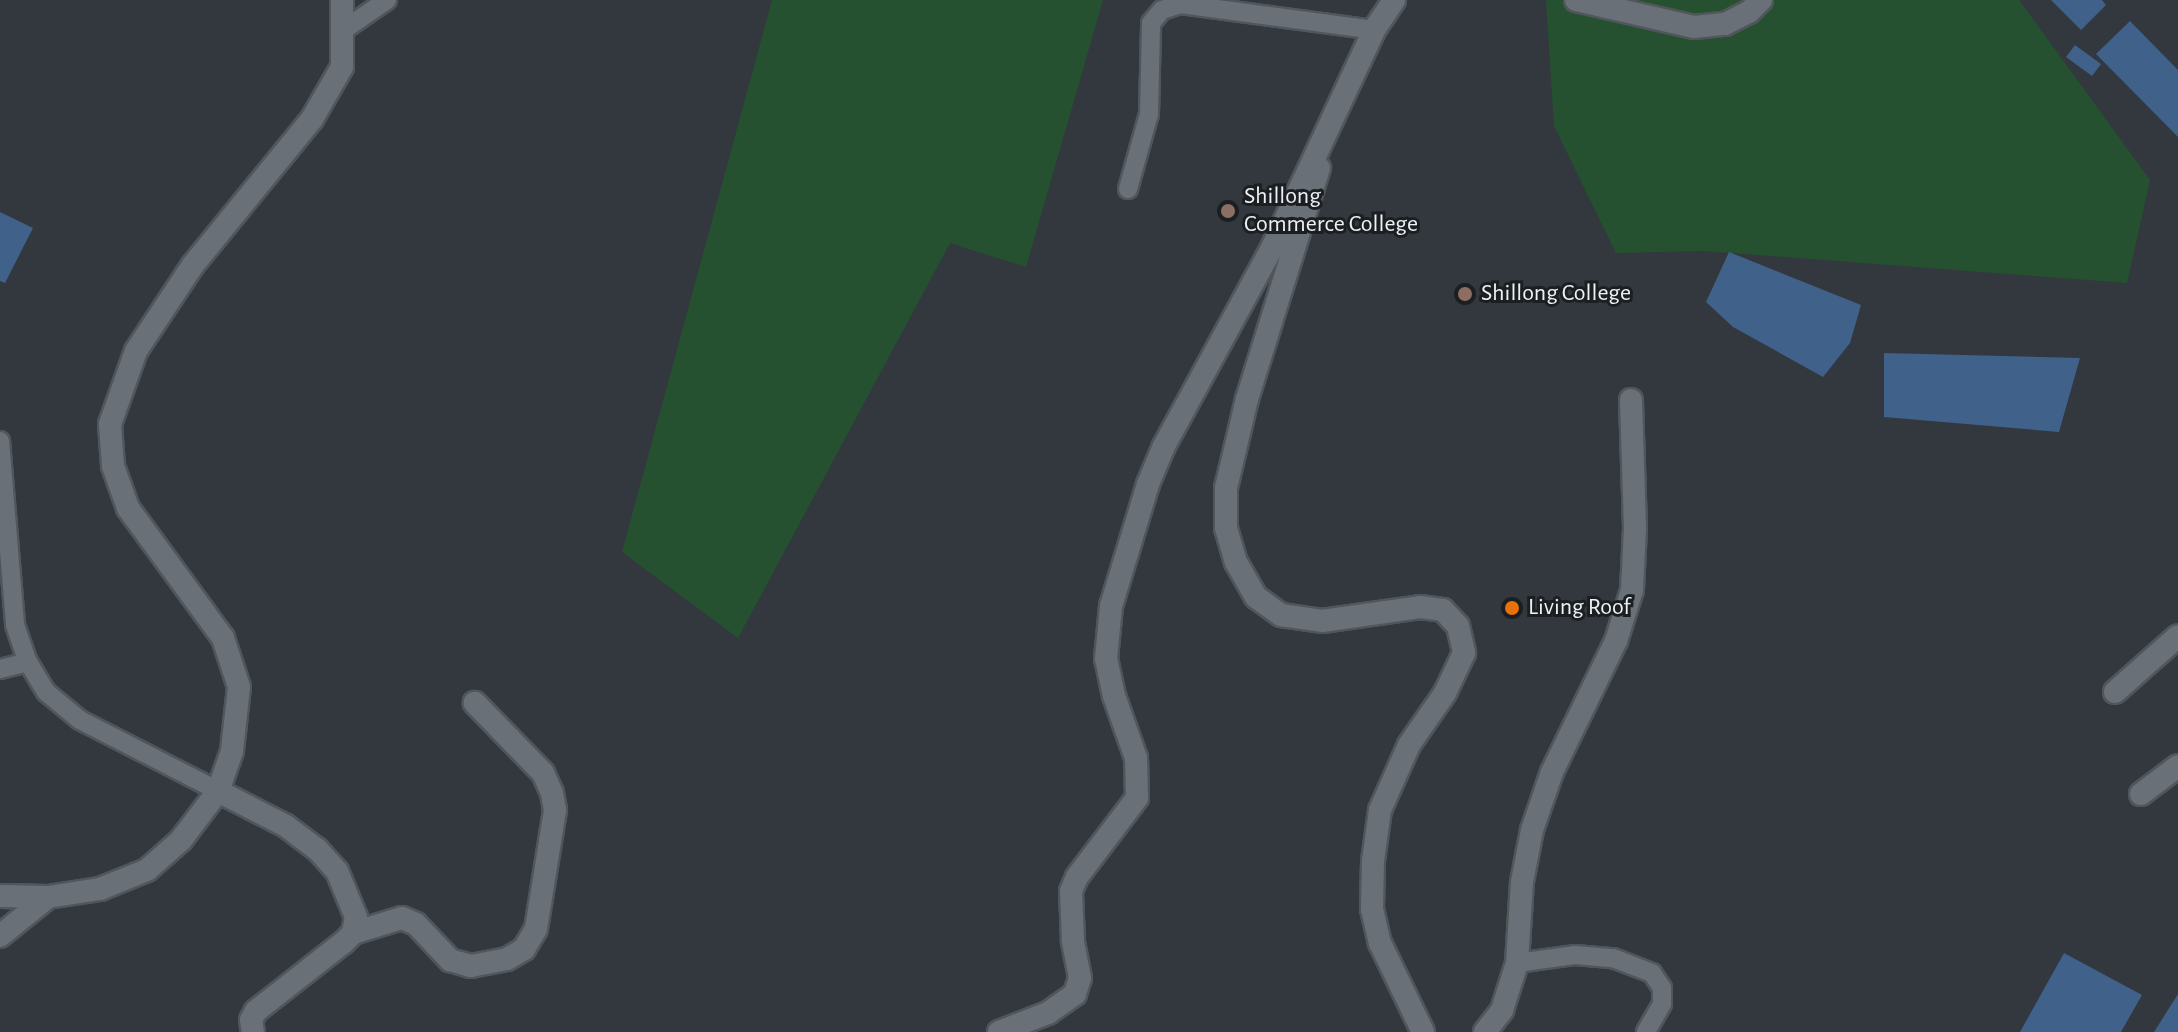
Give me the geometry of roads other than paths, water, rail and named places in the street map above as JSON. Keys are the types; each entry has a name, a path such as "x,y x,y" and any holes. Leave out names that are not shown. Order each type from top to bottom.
{"street":[{"path":"0,896 48,897 100,889 147,870 181,840 218,791 232,751 239,687 223,638 128,508 113,466 110,424 136,351 193,265 312,119 342,67 345,29 342,0"},
{"path":"999,1032 1048,1013 1075,994 1080,978 1073,941 1071,891 1077,877 1137,798 1136,758 1114,696 1106,659 1111,606 1125,555 1164,446 1261,270 1374,30 1394,0"},
{"path":"1576,0 1694,27 1725,24 1749,12 1761,0"},
{"path":"1322,139 1313,195 1247,399 1226,488 1226,528 1236,562 1256,597 1281,615 1322,621 1420,607 1443,610 1458,626 1464,653 1445,693 1409,745 1380,810 1373,861 1372,909 1380,943 1423,1032"},
{"path":"1485,1032 1502,1010 1517,963 1522,882 1532,830 1552,772 1616,641 1632,590 1635,528 1631,400"},
{"path":"2115,692 2178,636"},
{"path":"253,1032 251,1020 256,1011 353,933 402,918 416,924 450,960 471,966 507,959 524,949 536,929 555,810 552,793 543,773 475,703"},
{"path":"2141,794 2178,766"},
{"path":"218,791 286,826 317,849 337,871 351,898 356,917 353,933"},
{"path":"0,936 48,897"}],"lane":[{"path":"345,29 387,0"},
{"path":"1128,189 1149,114 1151,23 1162,10 1180,4 1374,30"},
{"path":"0,441 15,625 28,662 46,692 80,720 218,791"},
{"path":"0,669 28,662"},
{"path":"1517,963 1575,955 1613,958 1652,973 1662,988 1662,1004 1646,1032"}],"place":[{"name":"Shillong Commerce College","path":"1228,211"},
{"name":"Shillong College","path":"1465,294"},
{"name":"Living Roof","path":"1512,608"}]}
